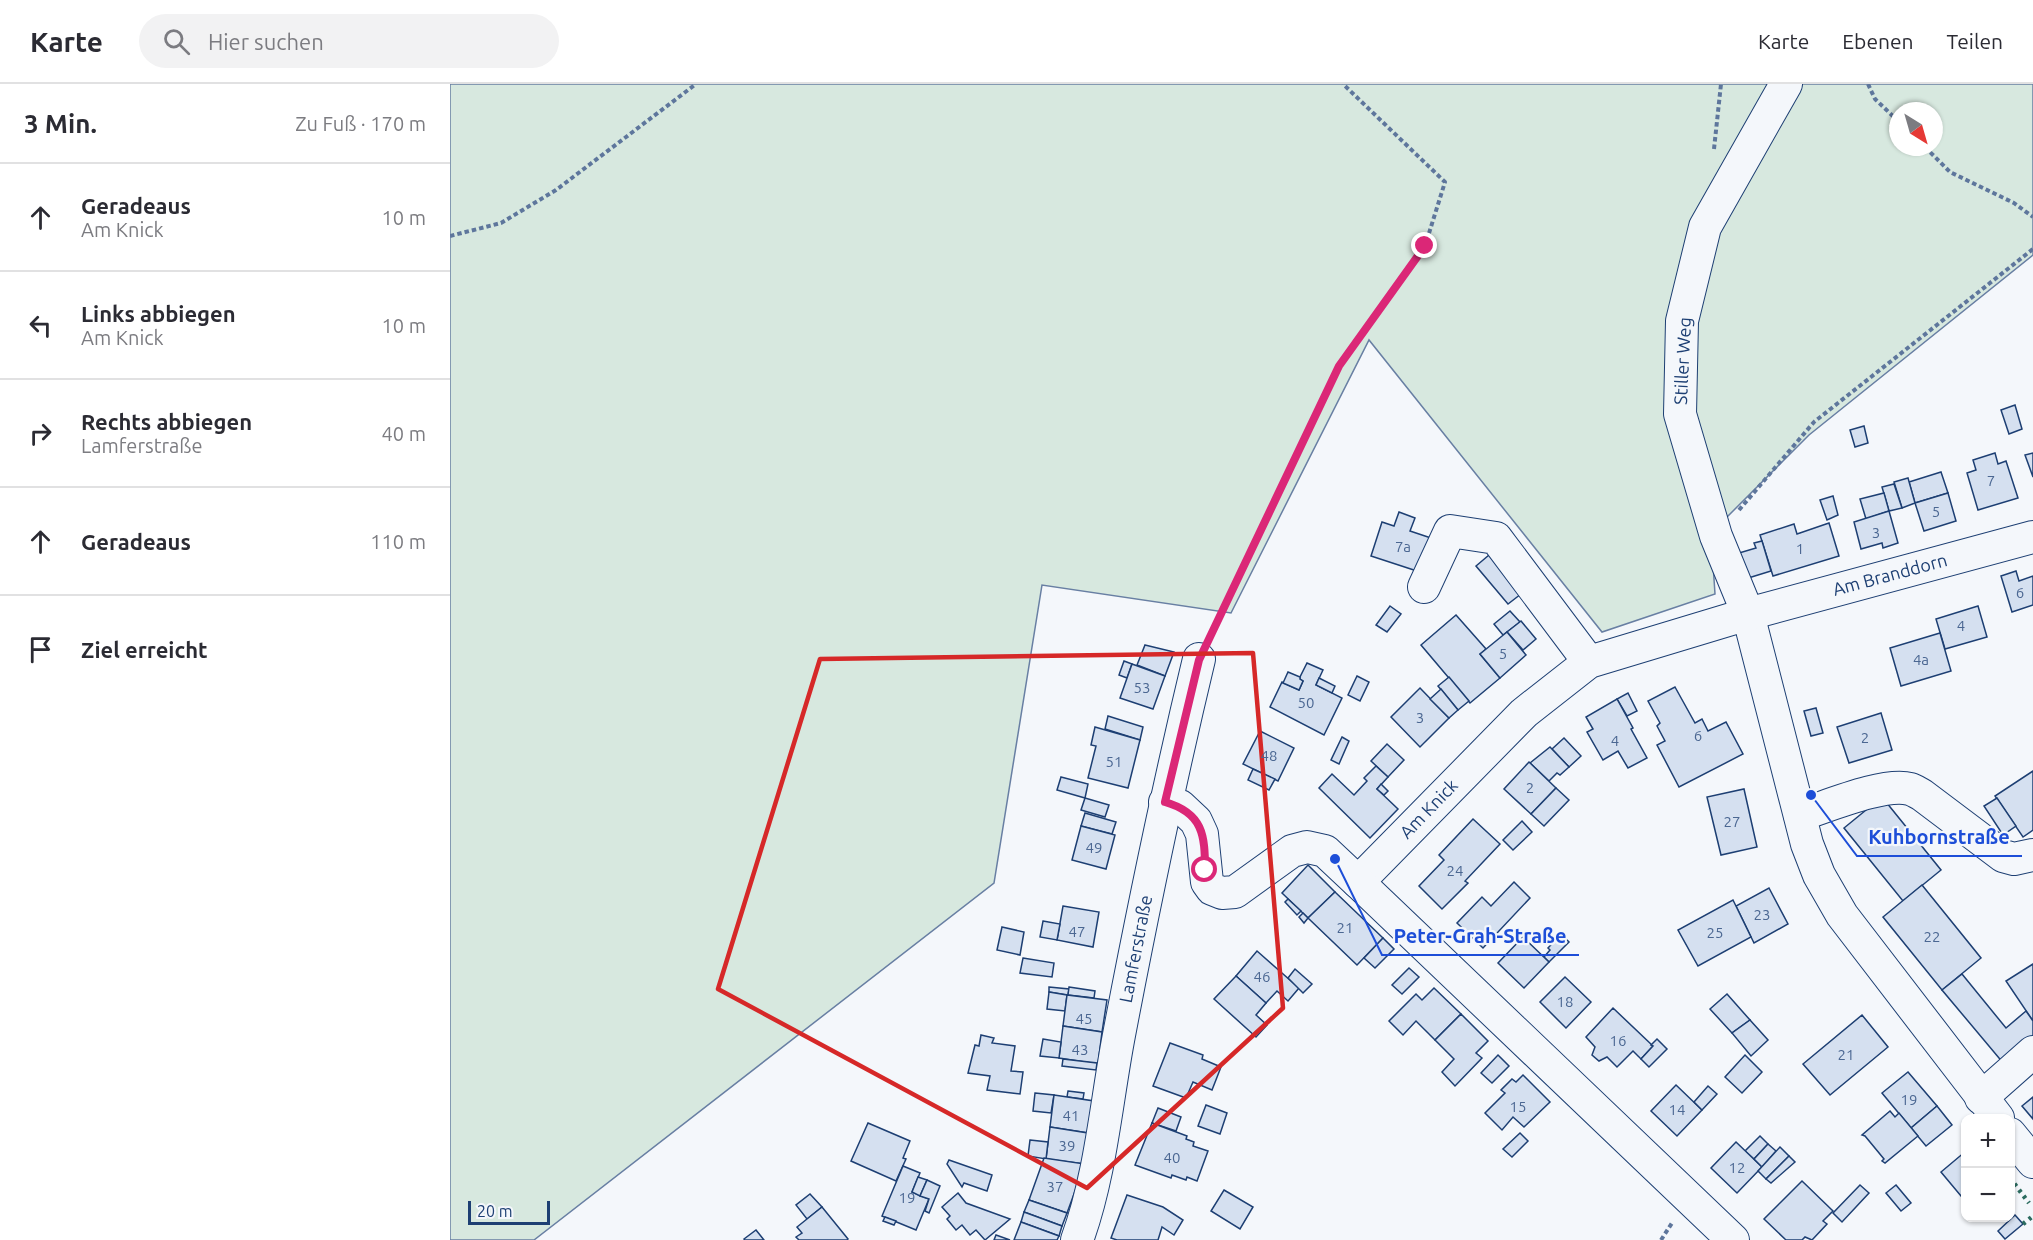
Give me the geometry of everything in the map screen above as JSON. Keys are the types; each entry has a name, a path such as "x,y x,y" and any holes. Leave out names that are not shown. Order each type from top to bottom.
{"street":[{"name":"Stiller Weg","path":"1786,84 1705,227 1682,321 1680,414 1716,536 1748,614 1807,844 1820,875 1842,915 1989,1108"},
{"path":"1424,587 1450,531 1496,538 1589,662"},
{"name":"Am Branddorn","path":"1748,614 2033,537"},
{"name":"Am Knick","path":"1358,882 1524,713 1589,662 1748,614"},
{"name":"Lamferstraße","path":"1077,1240 1092,1196 1118,1037 1165,802 1199,660"},
{"path":"1800,815 1879,790 1910,789 1922,795 2002,856 2014,859 2033,855"},
{"path":"1165,802 1180,806 1196,821 1205,846 1207,882 1212,889 1222,893 1235,892 1292,851 1307,847 1325,851 1733,1240"},
{"path":"1989,1108 2033,1052"},
{"path":"2015,1140 2033,1162"}],"path":[{"path":"450,236 501,223 556,190 696,84"},
{"path":"1199,660 1339,366 1425,246 1445,182 1343,84"},
{"path":"1868,84 1875,99 1889,112"},
{"path":"1933,156 1950,172 2014,203 2033,217"},
{"path":"1716,536 1814,422 2033,249"}],"highlighted area":[{"path":"1253,653 1283,1008 1087,1188 718,989 820,659"}],"shaded area":[{"path":"450,84 2033,84 2033,255 1809,435 1711,533 1715,594 1602,632 1369,340 1231,613 1042,585 994,883 534,1240 450,1240"}],"building":[{"path":"2015,405 2022,429 2009,434 2001,410"},
{"path":"1864,426 1868,443 1855,447 1850,430"},
{"path":"1995,453 1998,464 2006,461 2018,498 1978,510 1967,473 1976,470 1973,460"},
{"path":"2033,453 2033,477 2025,455"},
{"path":"1941,472 1948,493 1915,503 1909,482"},
{"path":"1908,478 1915,503 1902,508 1894,482"},
{"path":"1894,484 1902,508 1889,511 1882,487"},
{"path":"1884,493 1889,511 1866,519 1860,499"},
{"path":"1948,493 1956,521 1924,531 1915,503"},
{"path":"1833,496 1838,515 1827,520 1820,500"},
{"path":"1889,511 1898,543 1883,548 1882,543 1861,549 1854,522"},
{"path":"1399,512 1415,518 1410,531 1434,539 1423,573 1371,556 1382,522 1394,526"},
{"path":"1829,523 1839,556 1773,576 1760,535 1794,524 1797,534"},
{"path":"1762,541 1771,571 1745,579 1739,553 1756,548 1754,543"},
{"path":"1489,555 1521,594 1508,604 1476,566"},
{"path":"2016,571 2019,581 2033,576 2033,605 2012,612 2001,576"},
{"path":"1390,606 1401,614 1387,632 1376,625"},
{"path":"1978,606 1987,637 1945,649 1936,619"},
{"path":"1510,611 1520,622 1503,635 1494,624"},
{"path":"1456,615 1486,649 1480,654 1500,678 1470,703 1421,645"},
{"path":"1521,621 1536,639 1523,650 1507,632"},
{"path":"1507,632 1526,655 1500,678 1480,654"},
{"path":"1940,633 1951,671 1901,686 1890,648"},
{"path":"1145,645 1174,652 1165,676 1137,665"},
{"path":"1124,661 1132,664 1127,678 1119,675"},
{"path":"1307,663 1323,670 1316,685 1342,698 1324,735 1270,707 1282,682 1299,690 1303,681 1300,677"},
{"path":"1132,664 1165,676 1153,709 1120,698"},
{"path":"1288,672 1300,677 1303,681 1299,690 1283,683"},
{"path":"1357,676 1369,682 1360,701 1348,695"},
{"path":"1449,677 1469,701 1458,710 1438,686"},
{"path":"1319,678 1335,686 1332,693 1316,685"},
{"path":"1675,687 1695,723 1702,719 1708,731 1726,722 1743,754 1679,787 1657,745 1665,741 1657,726 1660,723 1648,701"},
{"path":"1420,688 1449,718 1420,747 1391,717"},
{"path":"1441,689 1458,710 1449,718 1430,699"},
{"path":"1628,693 1637,711 1627,716 1617,699"},
{"path":"1617,699 1647,758 1628,768 1618,751 1603,760 1587,732 1593,729 1586,717"},
{"path":"1816,708 1823,733 1811,736 1804,711"},
{"path":"1881,713 1892,750 1849,763 1837,727"},
{"path":"1108,716 1143,727 1140,740 1105,729"},
{"path":"1095,727 1140,740 1128,788 1088,778 1096,746 1091,745"},
{"path":"1260,731 1294,748 1278,781 1243,764"},
{"path":"1342,737 1349,741 1339,764 1331,760"},
{"path":"1564,738 1581,756 1569,767 1552,749"},
{"path":"1387,744 1404,760 1388,777 1371,761"},
{"path":"1550,747 1569,767 1560,775 1557,773 1549,781 1530,763"},
{"path":"1529,762 1556,788 1531,814 1504,789"},
{"path":"1376,766 1388,777 1377,789 1398,809 1370,838 1319,788 1332,774 1354,795 1367,781 1364,778"},
{"path":"1253,769 1275,779 1269,790 1248,780"},
{"path":"2033,771 2033,830 2023,837 1995,796"},
{"path":"1061,777 1088,784 1085,798 1057,790"},
{"path":"1381,784 1388,791 1384,795 1377,789"},
{"path":"1556,788 1569,800 1544,826 1531,814"},
{"path":"1744,789 1757,847 1721,855 1707,797"},
{"path":"1882,797 1941,870 1903,901 1844,828"},
{"path":"1085,798 1109,805 1105,817 1081,810"},
{"path":"1997,798 2016,826 2003,835 1984,806"},
{"path":"1085,813 1116,822 1112,834 1081,826"},
{"path":"1473,819 1500,844 1465,881 1468,883 1442,909 1419,886 1444,860 1439,855"},
{"path":"1522,821 1532,832 1513,850 1503,840"},
{"path":"1081,826 1115,835 1106,869 1072,860"},
{"path":"1308,865 1335,892 1308,918 1282,893"},
{"path":"1514,882 1530,898 1483,948 1457,923 1482,897 1491,906"},
{"path":"1922,885 1981,958 1942,990 1883,917"},
{"path":"1769,888 1788,924 1754,943 1736,906"},
{"path":"1335,892 1383,938 1357,965 1308,918"},
{"path":"1288,899 1301,911 1297,915 1285,902"},
{"path":"1733,900 1751,937 1698,966 1678,930"},
{"path":"1063,906 1099,912 1093,947 1057,940"},
{"path":"1303,913 1308,918 1304,923 1299,917"},
{"path":"1043,921 1060,924 1057,940 1040,937"},
{"path":"1002,927 1024,932 1020,955 997,950"},
{"path":"1561,934 1569,942 1549,962 1544,957 1550,950 1548,948"},
{"path":"1523,937 1549,962 1524,988 1498,963"},
{"path":"1383,938 1394,949 1375,968 1364,958"},
{"path":"1257,951 1299,988 1288,1001 1277,991 1266,1003 1236,976"},
{"path":"1023,958 1054,963 1052,977 1020,973"},
{"path":"2033,964 2033,1021 2006,981"},
{"path":"1409,968 1419,977 1402,994 1392,985"},
{"path":"1295,969 1312,984 1303,993 1288,978"},
{"path":"1962,974 2006,1028 2026,1011 2033,1021 2033,1041 2004,1064 1942,990"},
{"path":"1236,976 1266,1003 1256,1015 1267,1025 1256,1037 1214,999"},
{"path":"1565,977 1591,1002 1566,1028 1540,1002"},
{"path":"1049,987 1069,989 1068,995 1049,992"},
{"path":"1069,987 1095,991 1094,998 1068,995"},
{"path":"1434,988 1461,1014 1435,1040 1416,1021 1403,1035 1389,1021 1416,994 1422,1000"},
{"path":"1049,992 1067,995 1065,1011 1047,1009"},
{"path":"1727,994 1750,1020 1732,1033 1710,1009"},
{"path":"1067,995 1107,1000 1102,1032 1063,1026"},
{"path":"1613,1008 1653,1046 1641,1059 1633,1051 1617,1067 1607,1057 1599,1061 1592,1055 1595,1047 1586,1037"},
{"path":"1461,1014 1488,1041 1476,1053 1482,1058 1455,1086 1442,1072 1454,1059 1435,1040"},
{"path":"1862,1015 1888,1047 1830,1095 1803,1064"},
{"path":"1750,1020 1768,1040 1751,1056 1732,1033"},
{"path":"1063,1026 1102,1032 1098,1064 1059,1058"},
{"path":"981,1035 994,1038 992,1043 1015,1046 1011,1071 1023,1072 1020,1094 987,1090 990,1076 968,1073 975,1045 979,1046"},
{"path":"1043,1039 1061,1042 1059,1058 1040,1056"},
{"path":"1657,1039 1667,1049 1649,1067 1641,1059"},
{"path":"1170,1043 1203,1055 1202,1059 1221,1067 1212,1090 1193,1082 1186,1098 1153,1086"},
{"path":"1498,1055 1509,1066 1492,1083 1481,1073"},
{"path":"1745,1055 1762,1072 1742,1093 1725,1077"},
{"path":"1063,1059 1097,1063 1096,1070 1062,1066"},
{"path":"1908,1072 1937,1106 1911,1128 1882,1093"},
{"path":"1523,1075 1550,1102 1524,1127 1513,1117 1502,1130 1485,1113 1505,1093 1501,1090 1512,1079 1516,1082"},
{"path":"1676,1085 1702,1110 1677,1136 1651,1111"},
{"path":"1708,1086 1717,1094 1702,1110 1694,1102"},
{"path":"1068,1091 1084,1093 1083,1099 1067,1097"},
{"path":"1035,1093 1054,1095 1051,1113 1033,1111"},
{"path":"1054,1095 1094,1101 1088,1133 1050,1127"},
{"path":"2033,1097 2033,1119 2022,1106"},
{"path":"1206,1105 1227,1113 1220,1134 1198,1126"},
{"path":"1937,1106 1952,1125 1926,1146 1911,1128"},
{"path":"1158,1108 1181,1117 1176,1131 1152,1123"},
{"path":"1890,1111 1895,1117 1899,1113 1918,1136 1885,1163 1862,1135"},
{"path":"868,1123 910,1141 903,1158 906,1159 896,1181 851,1161"},
{"path":"1152,1123 1187,1136 1186,1139 1194,1142 1193,1146 1208,1151 1197,1181 1172,1175 1171,1178 1135,1165"},
{"path":"1050,1127 1088,1133 1085,1164 1046,1159"},
{"path":"1520,1133 1528,1141 1512,1157 1503,1149"},
{"path":"1760,1136 1768,1144 1754,1159 1745,1151"},
{"path":"1030,1140 1048,1142 1046,1159 1028,1156"},
{"path":"1736,1142 1762,1167 1737,1193 1711,1168"},
{"path":"1768,1144 1776,1151 1762,1167 1754,1159"},
{"path":"1780,1147 1789,1156 1766,1179 1758,1171"},
{"path":"1961,1155 1961,1196 1941,1172"},
{"path":"1789,1156 1795,1162 1771,1183 1766,1179"},
{"path":"1044,1158 1085,1164 1067,1213 1029,1200"},
{"path":"949,1160 992,1175 987,1191 964,1183 962,1187 947,1164"},
{"path":"903,1166 920,1173 912,1192 929,1199 916,1230 882,1216"},
{"path":"918,1177 927,1180 920,1196 912,1192"},
{"path":"927,1180 940,1186 929,1213 925,1211 929,1199 920,1196"},
{"path":"1802,1181 1833,1211 1823,1221 1827,1224 1812,1240 1805,1237 1802,1240 1786,1240 1764,1219"},
{"path":"1860,1185 1869,1193 1842,1222 1833,1213"},
{"path":"1896,1185 1911,1203 1901,1211 1886,1193"},
{"path":"1224,1190 1253,1207 1240,1229 1211,1211"},
{"path":"958,1193 966,1203 1010,1219 985,1240 976,1230 970,1235 962,1225 956,1230 947,1219 950,1216 942,1207"},
{"path":"810,1194 822,1207 807,1219 796,1205"},
{"path":"1127,1195 1163,1207 1183,1220 1174,1235 1162,1227 1158,1240 1111,1238"},
{"path":"1029,1200 1067,1213 1062,1226 1024,1212"},
{"path":"822,1207 847,1240 799,1240 796,1237 802,1233 797,1227"},
{"path":"1024,1212 1062,1226 1059,1236 1021,1222"},
{"path":"2015,1215 2023,1224 2005,1239 1998,1231 2008,1222 2015,1222"},
{"path":"885,1217 896,1221 894,1225 883,1221"},
{"path":"1021,1222 1059,1236 1057,1240 1014,1240"},
{"path":"756,1230 764,1240 744,1239"},
{"path":"996,1235 1010,1240 994,1240"}],"hedge":[{"path":"2015,1185 2029,1203"},
{"path":"2023,1224 2033,1216"}],"place":[{"name":"Kuhbornstraße","path":"1811,795"},
{"name":"Peter-Grah-Straße","path":"1335,859"}],"route":[{"path":"1205,870 1205,846 1196,821 1180,806 1165,802 1199,660 1339,366 1425,246"}]}
